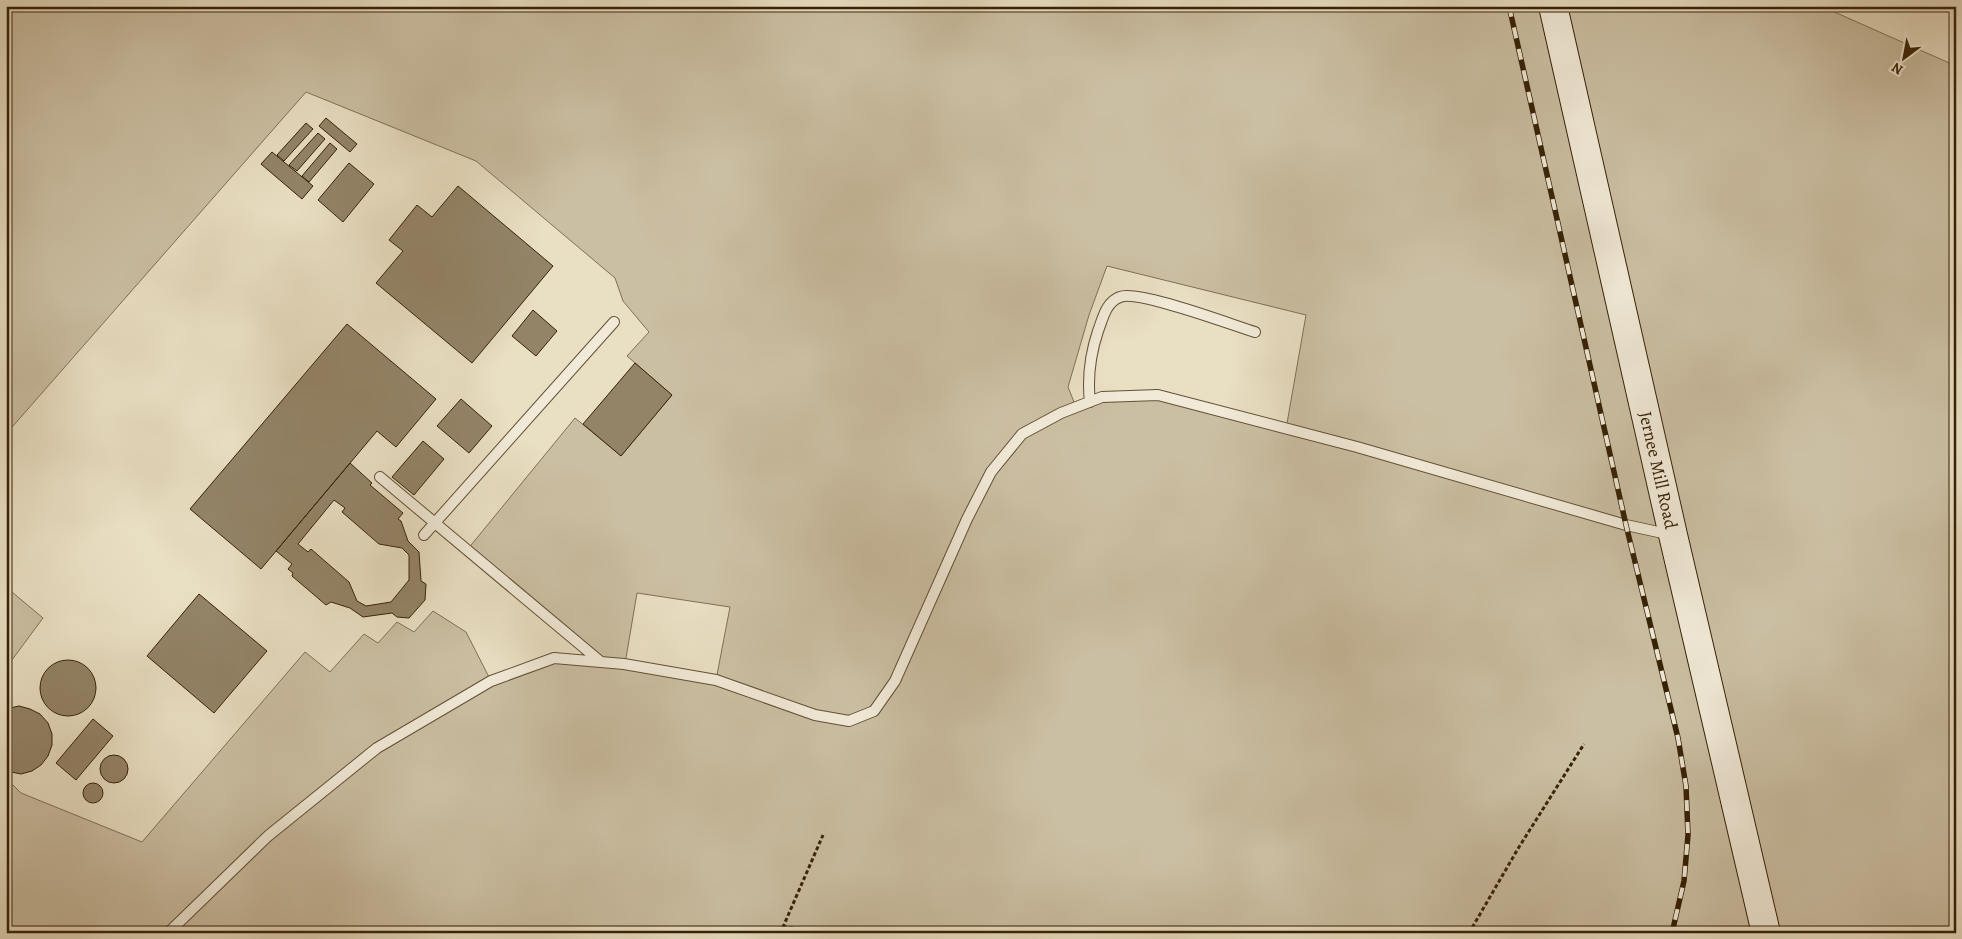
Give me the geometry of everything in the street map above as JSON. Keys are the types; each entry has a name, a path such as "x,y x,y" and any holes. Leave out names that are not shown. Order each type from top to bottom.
{"street":[{"name":"Jernee Mill Road","path":"1553,6 1673,535 1766,933"}],"lane":[{"path":"1090,402 1088,381 1091,351 1107,308 1122,295 1152,299 1255,332"},
{"path":"424,535 614,322"},
{"path":"168,933 268,836 377,748 491,681 554,658 624,664 716,680 815,715 849,721 874,711 894,681 967,519 991,472 1022,434 1061,413 1102,397 1158,395 1357,447 1626,525 1673,535"},
{"path":"380,477 601,662"}],"path":[{"path":"1469,933 1519,847 1584,744"},
{"path":"779,933 823,835"},
{"path":"783,927 806,929 816,933"}],"shaded area":[{"path":"6,6 1821,6 1956,66 1956,933 6,933 6,778 21,793 142,842 305,652 330,672 364,634 378,643 397,622 414,632 433,611 466,632 491,681 554,658 600,662 467,550 575,418 621,456 672,395 627,356 649,332 623,301 615,278 476,161 306,92 6,434","holes":["1107,266 1306,315 1286,429 1158,395 1102,397 1076,407 1068,387 1089,315","637,593 730,607 716,680 625,664"]},
{"path":"6,587 43,618 6,668"}],"building":[{"path":"326,118 357,144 350,152 319,126"},
{"path":"306,123 313,129 284,161 277,155"},
{"path":"318,133 325,139 297,171 289,165"},
{"path":"330,143 337,149 309,182 302,176"},
{"path":"272,152 313,186 302,199 261,164"},
{"path":"349,163 374,184 343,222 318,200"},
{"path":"458,186 553,266 472,363 376,283 403,251 389,240 417,205 432,217"},
{"path":"533,310 557,331 536,356 512,336"},
{"path":"347,324 436,399 396,447 377,431 261,569 190,509"},
{"path":"635,363 672,395 621,456 583,424"},
{"path":"461,399 492,426 469,453 437,426"},
{"path":"423,441 444,459 414,495 392,477"},
{"path":"350,463 372,483 370,485 403,513 398,519 401,521 408,541 419,552 421,581 426,584 425,600 409,618 397,617 392,613 363,617 350,608 331,602 326,605 292,576 293,573 288,569 292,564 276,551","holes":["334,500 345,508 342,512 379,544 402,548 409,555 409,580 391,602 366,606 357,601 349,582 311,549 308,552 298,544"]},
{"path":"199,594 267,651 214,713 147,656"},
{"path":"68,660 79,662 88,668 94,677 96,688 94,699 88,708 79,714 68,716 57,714 48,708 42,699 40,688 42,677 48,668 57,662"},
{"path":"19,706 40,714 48,723 52,734 52,745 48,756 41,765 32,771 21,774 6,771 6,709"},
{"path":"93,719 113,736 76,780 56,763"},
{"path":"114,755 124,759 128,769 124,779 114,783 104,779 100,769 104,759"},
{"path":"93,783 100,786 103,793 100,800 93,803 86,800 83,793 86,786"}],"railway":[{"path":"1509,6 1626,525 1678,738 1686,786 1688,835 1684,881 1672,933"}]}
